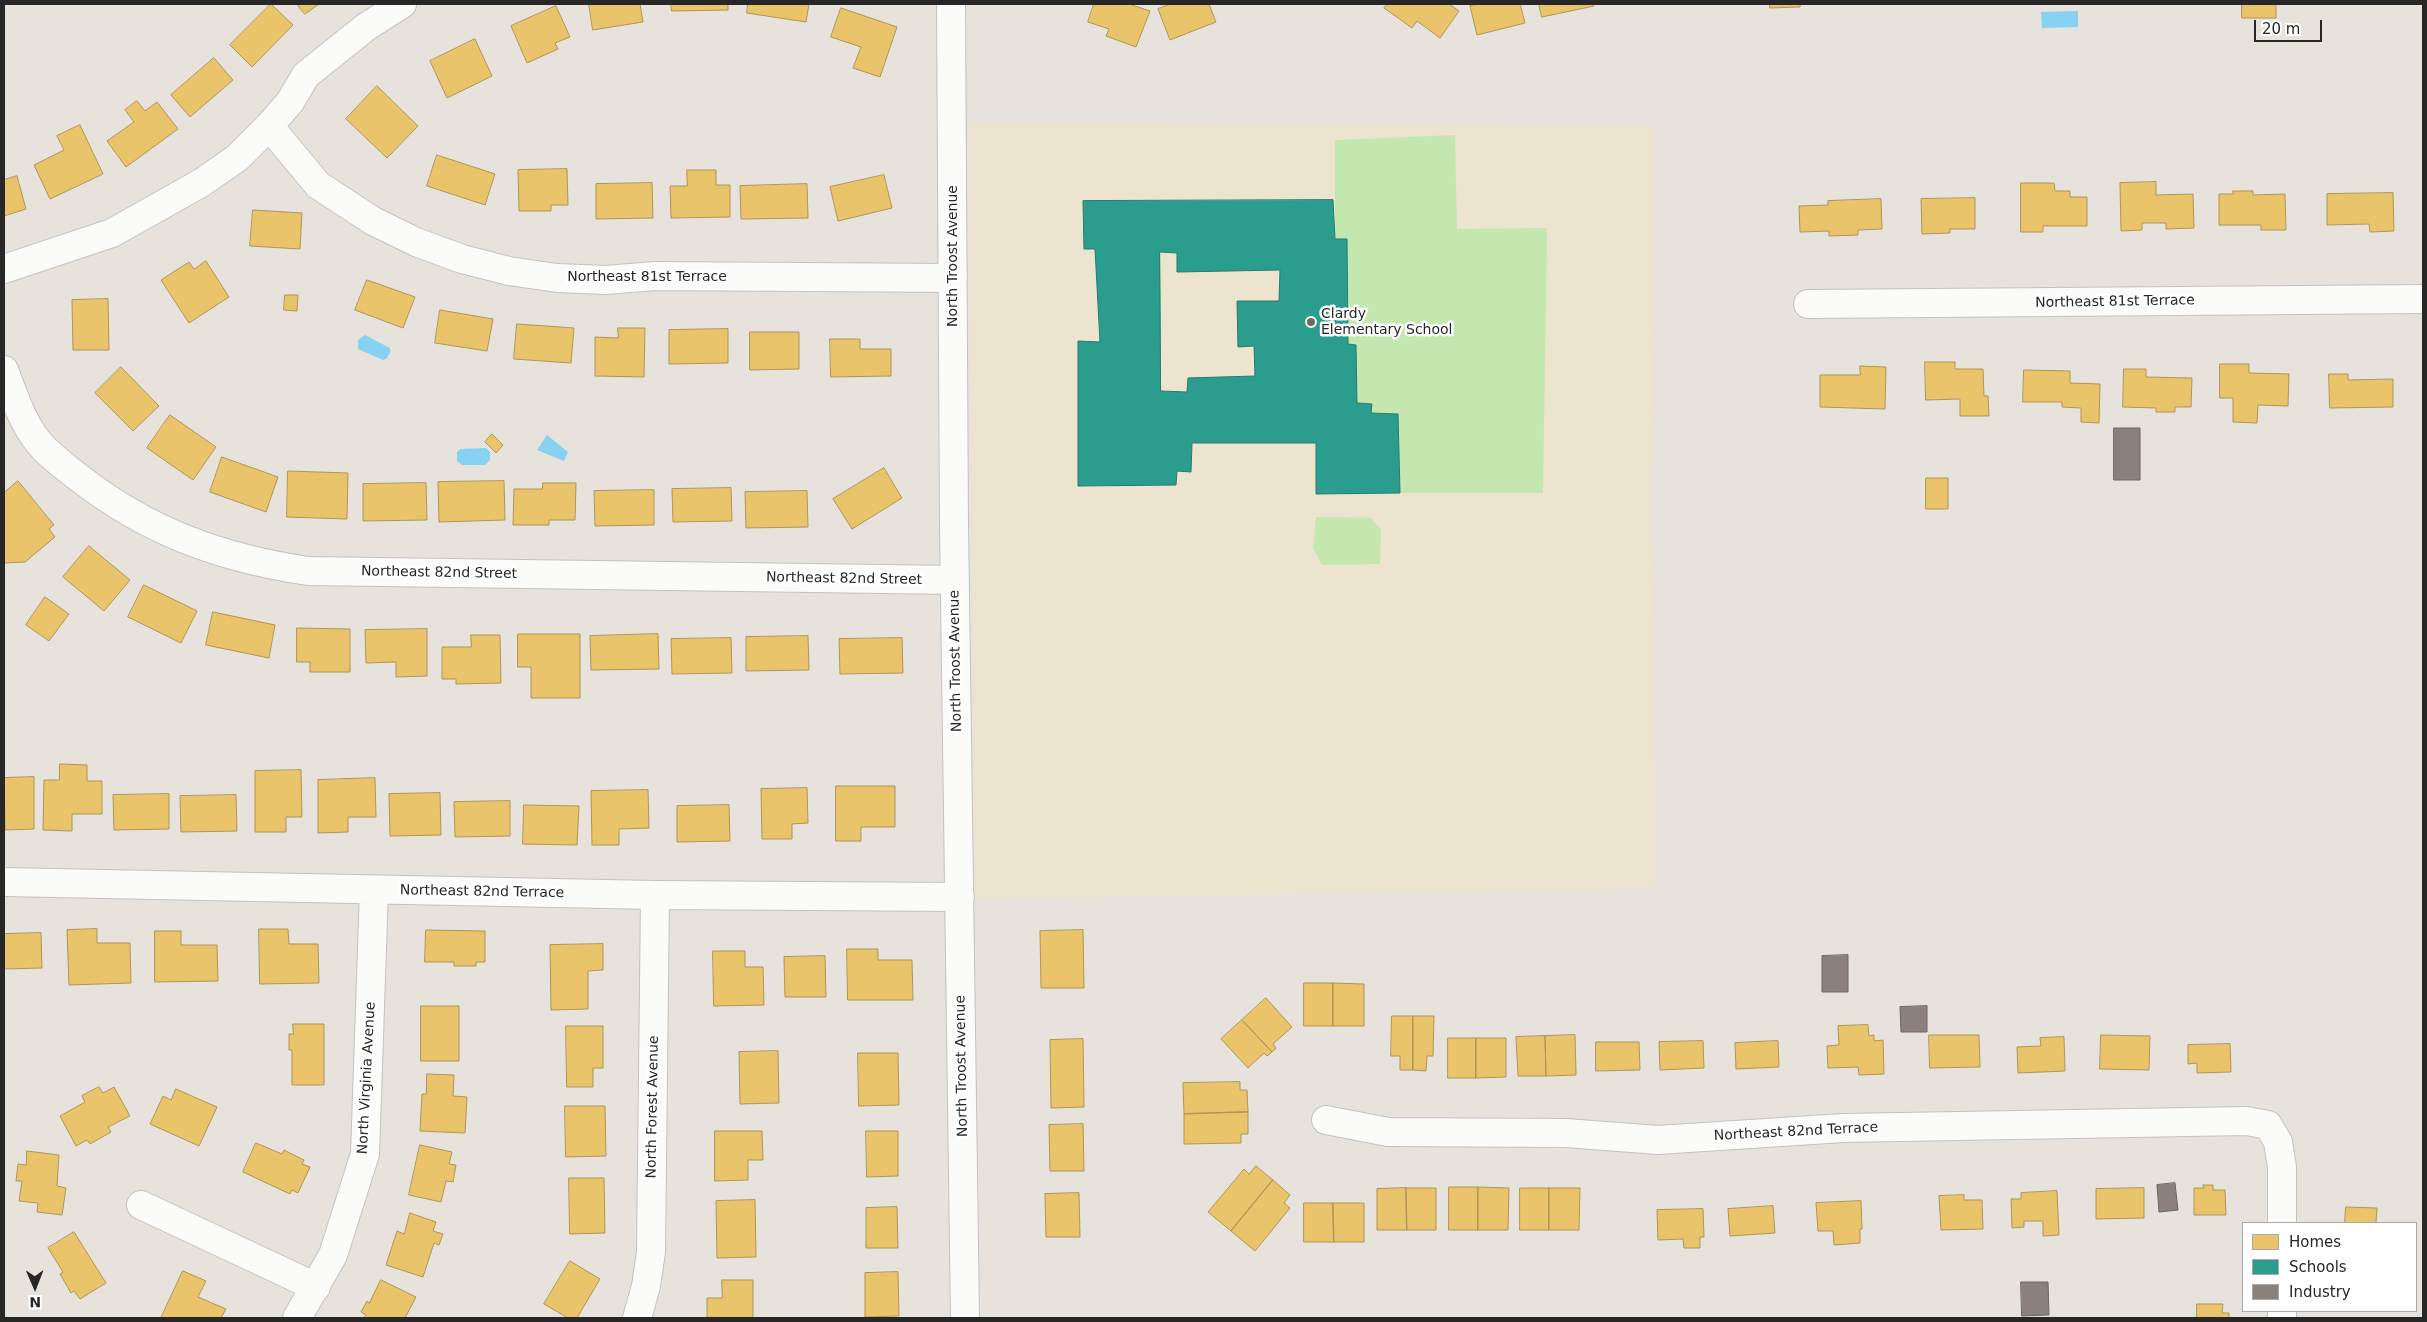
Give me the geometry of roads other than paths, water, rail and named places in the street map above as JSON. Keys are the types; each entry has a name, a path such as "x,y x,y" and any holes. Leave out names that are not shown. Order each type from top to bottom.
{"street":[{"path":"4,269 112,233 201,182 237,158 269,126 290,102 306,75 366,27 402,4"},
{"name":"North Troost Avenue","path":"951,4 954,580 965,1318"},
{"name":"Northeast 81st Terrace","path":"269,126 318,185 373,221 416,242 462,259 509,271 557,278 606,280 655,276 953,278"},
{"name":"Northeast 81st Terrace","path":"1808,304 2423,299"},
{"name":"Northeast 82nd Street","path":"4,370 21,413 36,440 58,461 95,490 134,515 175,536 218,552 263,564 308,572 954,580"},
{"name":"Northeast 82nd Terrace","path":"4,882 655,895 960,897"},
{"name":"North Virginia Avenue","path":"297,1318 333,1255 365,1154 374,890"},
{"name":"North Forest Avenue","path":"637,1318 646,1286 651,1252 655,895"},
{"name":"Northeast 82nd Terrace","path":"1326,1120 1388,1132 1566,1132 1658,1140 1843,1128 2247,1121 2268,1125 2278,1142 2282,1166 2282,1222"},
{"path":"141,1205 316,1287"}],"water":[{"path":"2078,11 2078,27 2042,28 2041,12"},
{"path":"365,335 390,348 390,353 386,359 383,360 358,349 358,340"},
{"path":"547,435 568,452 564,461 537,450"},
{"path":"486,448 490,452 490,460 485,465 462,465 457,461 457,452 460,449"}],"place":[{"name":"Clardy Elementary School","path":"1311,322"}]}
